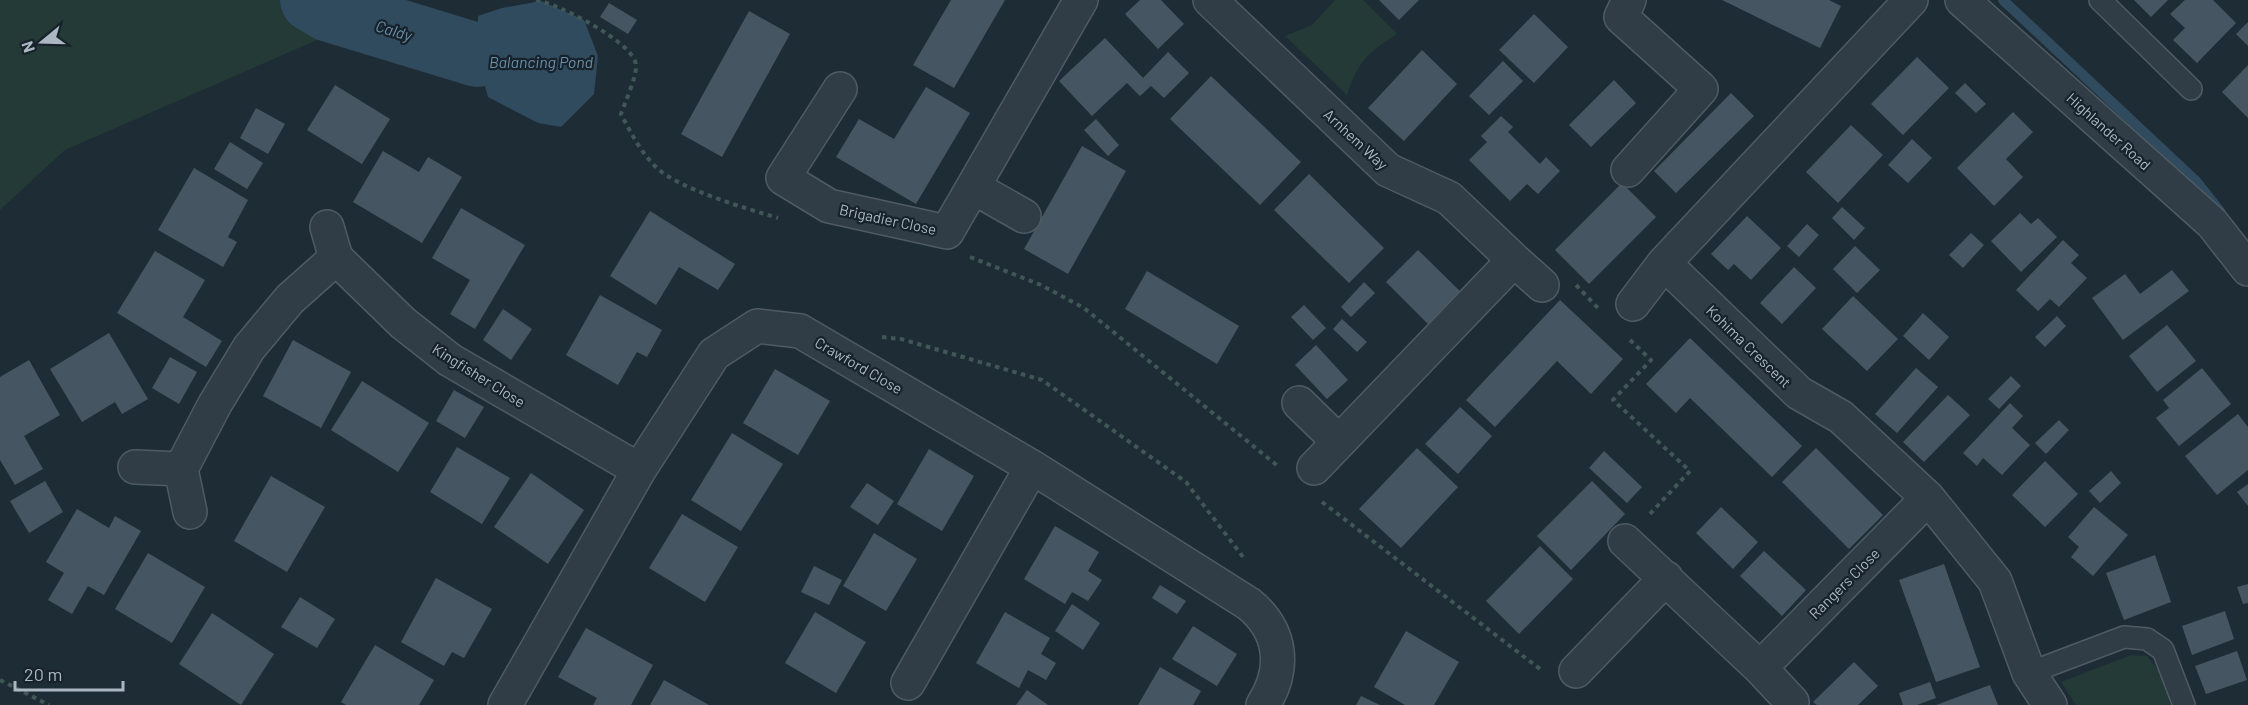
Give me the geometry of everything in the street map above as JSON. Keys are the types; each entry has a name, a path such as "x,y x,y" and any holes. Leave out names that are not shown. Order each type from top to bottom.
{"street":[{"name":"Brigadier Close","path":"840,89 783,177 829,206 947,232 1081,0"},
{"name":"Arnhem Way","path":"1210,0 1388,170 1449,198 1542,285"},
{"path":"1628,170 1701,89 1621,16 1629,0"},
{"path":"1623,315 1664,263 1911,0"},
{"name":"Highlander Road","path":"1962,0 2212,223 2248,269"},
{"path":"973,187 1024,216"},
{"name":"Kingfisher Close","path":"327,227 336,258 403,323 450,360 639,470"},
{"path":"190,512 181,469 215,404 249,348 290,299 336,258"},
{"path":"1315,483 1338,442 1514,260"},
{"name":"Kohima Crescent","path":"1664,263 1798,393 1841,417 1928,498 1995,581 2029,673 2050,705"},
{"name":"Crawford Close","path":"505,705 639,470 714,354 757,326 800,331 1032,467 1249,604 1262,615 1276,639 1279,664 1270,693 1263,705"},
{"path":"1299,403 1338,442"},
{"path":"135,467 181,469"},
{"path":"908,683 1032,467"},
{"name":"Rangers Close","path":"1760,668 1928,498"},
{"path":"1625,541 1760,668 1792,702"},
{"path":"1576,671 1666,578"}],"lane":[{"path":"2100,0 2191,89"},
{"path":"2029,673 2124,637 2146,639 2163,650 2184,705"}],"path":[{"path":"536,0 584,20 630,50 636,65 621,114 638,146 659,170 730,203 781,219"},
{"path":"965,255 1041,285 1084,308 1281,469"},
{"path":"1542,285 1574,282 1623,315 1651,360 1614,400 1690,471 1625,541"},
{"path":"878,337 901,339 1042,380 1186,482 1248,563 1249,604"},
{"path":"1315,483 1368,540 1570,691 1576,671"},
{"path":"0,680 49,705"}],"green space":[{"path":"0,0 287,0 338,31 65,150 0,210"},
{"path":"332,0 393,0 338,31 340,4"},
{"path":"1335,0 1363,0 1397,34 1365,59 1355,74 1347,95 1285,36 1312,25"},
{"path":"2131,655 2147,656 2158,670 2171,705 2076,705 2061,682"}],"water":[{"name":"Balancing Pond","path":"541,1 584,20 598,56 594,94 561,127 538,123 488,97 477,55 478,16 502,8"}],"building":[{"path":"951,0 1005,0 954,88 913,65"},
{"path":"1140,0 1161,0 1184,24 1158,49 1125,14"},
{"path":"1379,0 1419,0 1399,20"},
{"path":"1722,0 1829,0 1841,6 1820,48"},
{"path":"2134,0 2168,0 2151,17"},
{"path":"2185,0 2213,0 2236,23 2197,63 2173,40 2185,28 2170,14"},
{"path":"609,3 637,20 628,34 600,17"},
{"path":"749,11 790,34 722,157 681,134"},
{"path":"1534,14 1568,47 1534,83 1499,50"},
{"path":"2248,22 2248,46 2236,34"},
{"path":"1105,38 1143,78 1168,52 1189,73 1164,98 1151,86 1140,96 1127,83 1092,116 1059,81"},
{"path":"1422,50 1457,84 1404,141 1368,108"},
{"path":"1917,57 1949,88 1903,135 1871,104"},
{"path":"1503,61 1523,81 1489,115 1469,96"},
{"path":"2248,65 2248,118 2222,92"},
{"path":"1211,76 1301,162 1260,205 1170,119"},
{"path":"1614,80 1636,103 1591,147 1569,125"},
{"path":"1965,83 1986,104 1976,113 1955,93"},
{"path":"335,85 390,119 362,164 307,130"},
{"path":"926,87 970,113 916,204 836,157 859,119 894,139"},
{"path":"1731,93 1754,116 1676,193 1654,171"},
{"path":"256,108 285,124 268,154 240,138"},
{"path":"2013,112 2033,132 2006,159 2023,177 1994,206 1957,168"},
{"path":"1501,116 1513,127 1508,132 1540,164 1546,157 1560,171 1538,194 1527,184 1510,201 1469,160 1487,142 1481,136"},
{"path":"1096,119 1119,145 1108,156 1084,130"},
{"path":"1851,125 1883,155 1838,203 1806,172"},
{"path":"1912,139 1932,158 1908,183 1888,165"},
{"path":"230,142 263,163 247,189 214,169"},
{"path":"1082,146 1126,171 1068,274 1024,249"},
{"path":"383,151 419,172 428,157 462,177 422,243 353,202"},
{"path":"194,168 248,200 228,237 237,242 223,267 158,230"},
{"path":"1309,174 1384,248 1349,283 1274,210"},
{"path":"1622,183 1656,217 1589,284 1555,250"},
{"path":"1842,207 1865,228 1854,240 1832,218"},
{"path":"461,208 525,245 475,329 450,314 470,280 432,258"},
{"path":"650,211 735,264 718,290 679,267 656,305 610,276"},
{"path":"2020,213 2031,224 2038,218 2057,237 2021,272 1991,241"},
{"path":"1747,216 1781,248 1751,280 1734,264 1728,270 1711,254"},
{"path":"1807,224 1819,235 1799,257 1787,246"},
{"path":"1971,233 1984,245 1963,268 1949,255"},
{"path":"2063,240 2079,255 2071,263 2087,278 2059,307 2050,299 2038,311 2016,290"},
{"path":"1855,246 1880,270 1857,293 1833,269"},
{"path":"1418,250 1464,295 1432,328 1386,282"},
{"path":"155,251 205,280 183,317 222,341 206,367 117,313"},
{"path":"1794,267 1816,288 1782,324 1760,303"},
{"path":"2172,270 2189,291 2123,340 2092,298 2125,274 2140,294"},
{"path":"1147,271 1239,326 1217,364 1125,309"},
{"path":"1364,282 1375,293 1351,317 1341,307"},
{"path":"600,295 662,330 647,357 637,352 618,385 566,355"},
{"path":"1853,296 1898,339 1867,371 1822,329"},
{"path":"1560,300 1623,359 1591,394 1557,361 1495,427 1466,400"},
{"path":"1304,305 1326,328 1313,340 1291,317"},
{"path":"503,309 532,329 511,360 483,340"},
{"path":"1923,313 1949,337 1929,360 1903,336"},
{"path":"2057,316 2066,326 2045,347 2035,337"},
{"path":"1342,319 1367,342 1357,352 1333,329"},
{"path":"2167,325 2196,361 2157,392 2129,356"},
{"path":"109,333 148,399 122,414 115,402 82,422 50,369"},
{"path":"1690,338 1802,446 1772,477 1690,398 1676,413 1646,384"},
{"path":"293,340 351,372 321,428 263,396"},
{"path":"1316,345 1348,380 1327,399 1295,365"},
{"path":"170,357 197,372 179,404 152,388"},
{"path":"29,360 60,415 24,436 43,469 15,485 0,460 0,377"},
{"path":"1916,368 1938,387 1897,433 1875,414"},
{"path":"2202,368 2231,404 2179,446 2156,418 2169,408 2163,400"},
{"path":"775,369 830,401 798,455 743,423"},
{"path":"2011,376 2021,386 1999,409 1988,399"},
{"path":"362,381 429,423 398,472 331,430"},
{"path":"454,390 484,407 465,438 436,421"},
{"path":"1948,395 1970,415 1924,462 1903,442"},
{"path":"2010,403 2023,416 2012,428 2030,445 2002,475 1983,458 1977,466 1963,453"},
{"path":"1460,407 1492,436 1458,474 1425,444"},
{"path":"2238,414 2248,427 2248,470 2217,495 2185,456"},
{"path":"2059,420 2069,430 2046,454 2035,443"},
{"path":"732,433 783,464 741,531 691,500"},
{"path":"457,447 510,478 482,524 430,492"},
{"path":"1417,448 1458,487 1401,548 1359,509"},
{"path":"1816,448 1883,515 1849,549 1782,482"},
{"path":"929,449 974,476 942,531 897,504"},
{"path":"1604,451 1642,487 1627,503 1589,468"},
{"path":"2045,461 2078,494 2045,527 2012,495"},
{"path":"2111,471 2121,483 2100,503 2089,491"},
{"path":"531,473 584,510 548,564 494,527"},
{"path":"271,476 325,507 287,572 234,541"},
{"path":"45,481 63,512 29,533 10,501"},
{"path":"1592,481 1625,514 1571,570 1537,536"},
{"path":"867,483 894,501 878,525 850,507"},
{"path":"2248,484 2248,506 2237,492"},
{"path":"1721,507 1758,542 1733,569 1696,533"},
{"path":"2094,507 2128,535 2093,576 2071,557 2079,547 2068,537"},
{"path":"77,509 109,528 115,516 141,531 104,595 88,586 72,614 48,600 64,573 46,562"},
{"path":"682,514 738,547 705,602 649,568"},
{"path":"1055,526 1099,552 1088,571 1102,580 1088,601 1072,592 1065,604 1024,579"},
{"path":"874,533 917,559 886,611 843,586"},
{"path":"1540,546 1573,579 1519,634 1486,601"},
{"path":"1764,551 1806,590 1782,616 1740,576"},
{"path":"148,553 205,587 172,643 115,609"},
{"path":"2155,555 2171,602 2124,620 2106,573"},
{"path":"1944,564 1980,667 1936,682 1899,580"},
{"path":"814,566 842,580 829,605 801,592"},
{"path":"436,578 492,609 464,658 452,652 444,666 401,642"},
{"path":"2248,584 2248,603 2243,604 2237,587"},
{"path":"1160,585 1186,601 1177,614 1152,598"},
{"path":"300,597 335,619 317,648 281,627"},
{"path":"1072,604 1100,623 1083,650 1055,631"},
{"path":"2225,611 2234,639 2192,655 2182,626"},
{"path":"815,612 866,642 836,693 785,663"},
{"path":"1005,612 1050,638 1041,654 1056,663 1046,680 1028,670 1019,688 976,663"},
{"path":"212,613 274,654 241,705 179,664"},
{"path":"1193,626 1237,654 1217,686 1172,659"},
{"path":"586,628 653,665 631,705 593,705 597,698 558,677"},
{"path":"1406,631 1459,662 1434,705 1405,705 1374,687"},
{"path":"375,645 434,680 419,705 346,705 341,702"},
{"path":"2237,651 2247,680 2206,694 2195,666"},
{"path":"1854,662 1878,686 1858,705 1817,705 1813,702"},
{"path":"1160,667 1201,691 1193,705 1138,705"},
{"path":"664,680 709,705 650,705"},
{"path":"1930,682 1936,698 1917,705 1903,705 1899,693"},
{"path":"1990,685 1998,705 1936,705"},
{"path":"1027,690 1048,705 1016,705"},
{"path":"1361,696 1380,705 1356,705"}],"waterway":[{"name":"Caldy","path":"312,0 329,10 477,55"},
{"path":"2003,0 2197,182 2220,211"}]}
